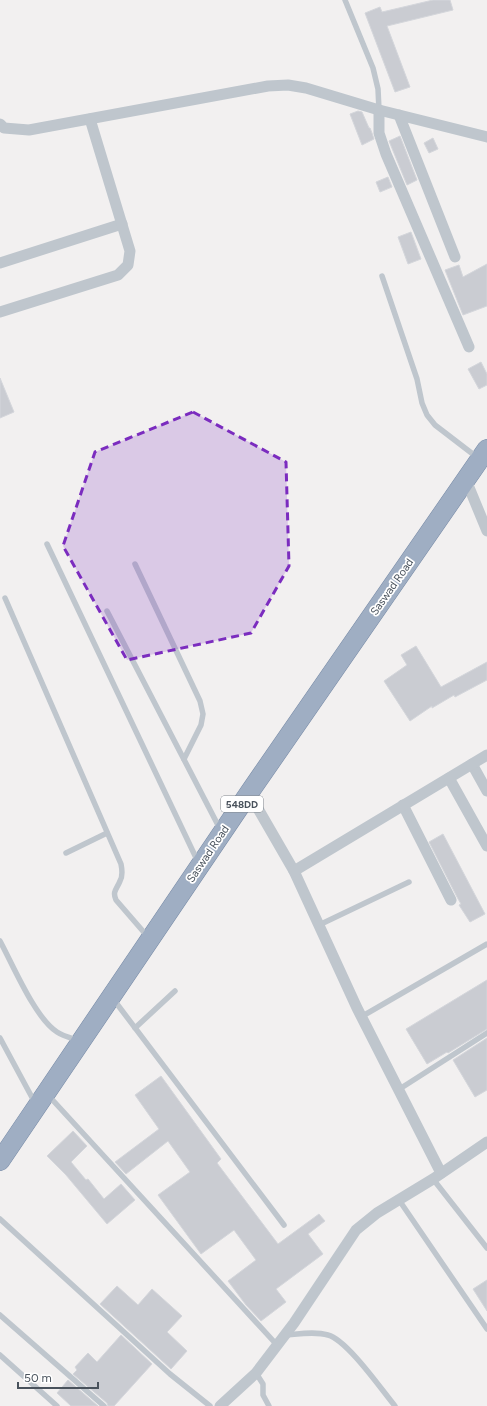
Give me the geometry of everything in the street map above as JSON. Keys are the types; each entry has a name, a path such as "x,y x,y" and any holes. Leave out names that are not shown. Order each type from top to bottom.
{"highway":[{"name":"Saswad Road","path":"0,1161 249,793 483,454"}],"street":[{"path":"0,124 4,128 30,130 268,86 288,85 306,88 379,110 487,137"},
{"path":"379,110 379,133 386,154 469,347"},
{"path":"399,115 455,257"},
{"path":"0,312 118,275 128,266 130,251 90,119"},
{"path":"0,263 122,224"},
{"path":"466,480 487,531"},
{"path":"294,871 487,755"},
{"path":"472,764 487,792"},
{"path":"449,778 487,846"},
{"path":"249,793 294,871 361,1017 437,1176"},
{"path":"403,806 451,900"},
{"path":"220,1406 256,1373 284,1336 356,1230 377,1213 437,1176 487,1142"}],"lane":[{"path":"345,0 373,68 378,89 379,110"},
{"path":"382,276 417,379 422,403 427,415 435,425 483,454"},
{"path":"47,544 200,866"},
{"path":"135,564 200,701 203,714 201,725 184,759"},
{"path":"5,598 121,864 121,881 114,889 116,900 150,940"},
{"path":"107,611 222,833"},
{"path":"66,853 107,833"},
{"path":"319,925 409,882"},
{"path":"0,941 33,1005 44,1020 57,1032 81,1042"},
{"path":"361,1017 487,944"},
{"path":"135,1028 175,991"},
{"path":"111,996 284,1225"},
{"path":"397,1090 487,1033"},
{"path":"0,1038 42,1100 277,1345"},
{"path":"437,1176 487,1248"},
{"path":"399,1200 487,1329"},
{"path":"0,1219 170,1374 210,1406"},
{"path":"0,1315 104,1406"},
{"path":"284,1336 318,1333 334,1337 348,1348 395,1406"},
{"path":"0,1355 57,1406"},
{"path":"256,1373 263,1384 263,1395 269,1406"}],"highlighted area":[{"path":"193,412 286,462 289,566 251,633 127,660 63,546 95,452"}],"building":[{"path":"433,0 450,0 453,10 387,26 410,87 395,92 365,13 380,7 382,12"},
{"path":"358,111 362,112 374,139 362,145 350,114"},
{"path":"400,136 417,180 407,185 389,141"},
{"path":"433,138 438,149 429,153 424,143"},
{"path":"388,177 392,187 380,192 376,182"},
{"path":"411,232 421,259 408,264 398,237"},
{"path":"487,264 487,306 463,315 445,270 459,265 463,277"},
{"path":"481,362 487,374 487,385 479,389 468,369"},
{"path":"0,378 14,412 0,418"},
{"path":"416,646 441,687 487,662 487,680 455,697 454,695 432,708 432,706 410,721 384,681 407,665 401,655"},
{"path":"443,834 485,914 470,922 459,905 461,904 429,842"},
{"path":"487,980 487,1029 427,1064 406,1029"},
{"path":"487,1038 487,1090 475,1097 453,1060"},
{"path":"161,1076 221,1159 217,1163 278,1244 319,1214 325,1221 308,1234 323,1254 276,1289 286,1302 261,1321 246,1305 228,1281 256,1260 234,1230 201,1254 158,1195 190,1172 168,1141 126,1174 115,1162 159,1129 135,1095"},
{"path":"73,1131 87,1146 71,1162 86,1180 88,1179 104,1199 121,1184 135,1200 107,1224 66,1175 47,1156"},
{"path":"487,1280 487,1311 473,1289"},
{"path":"117,1286 138,1305 152,1289 182,1316 167,1332 187,1351 171,1369 100,1304"},
{"path":"121,1335 152,1364 114,1406 108,1406 107,1403 73,1374 77,1370 75,1367 88,1353 97,1362"},
{"path":"68,1380 98,1406 71,1406 57,1393"}]}
